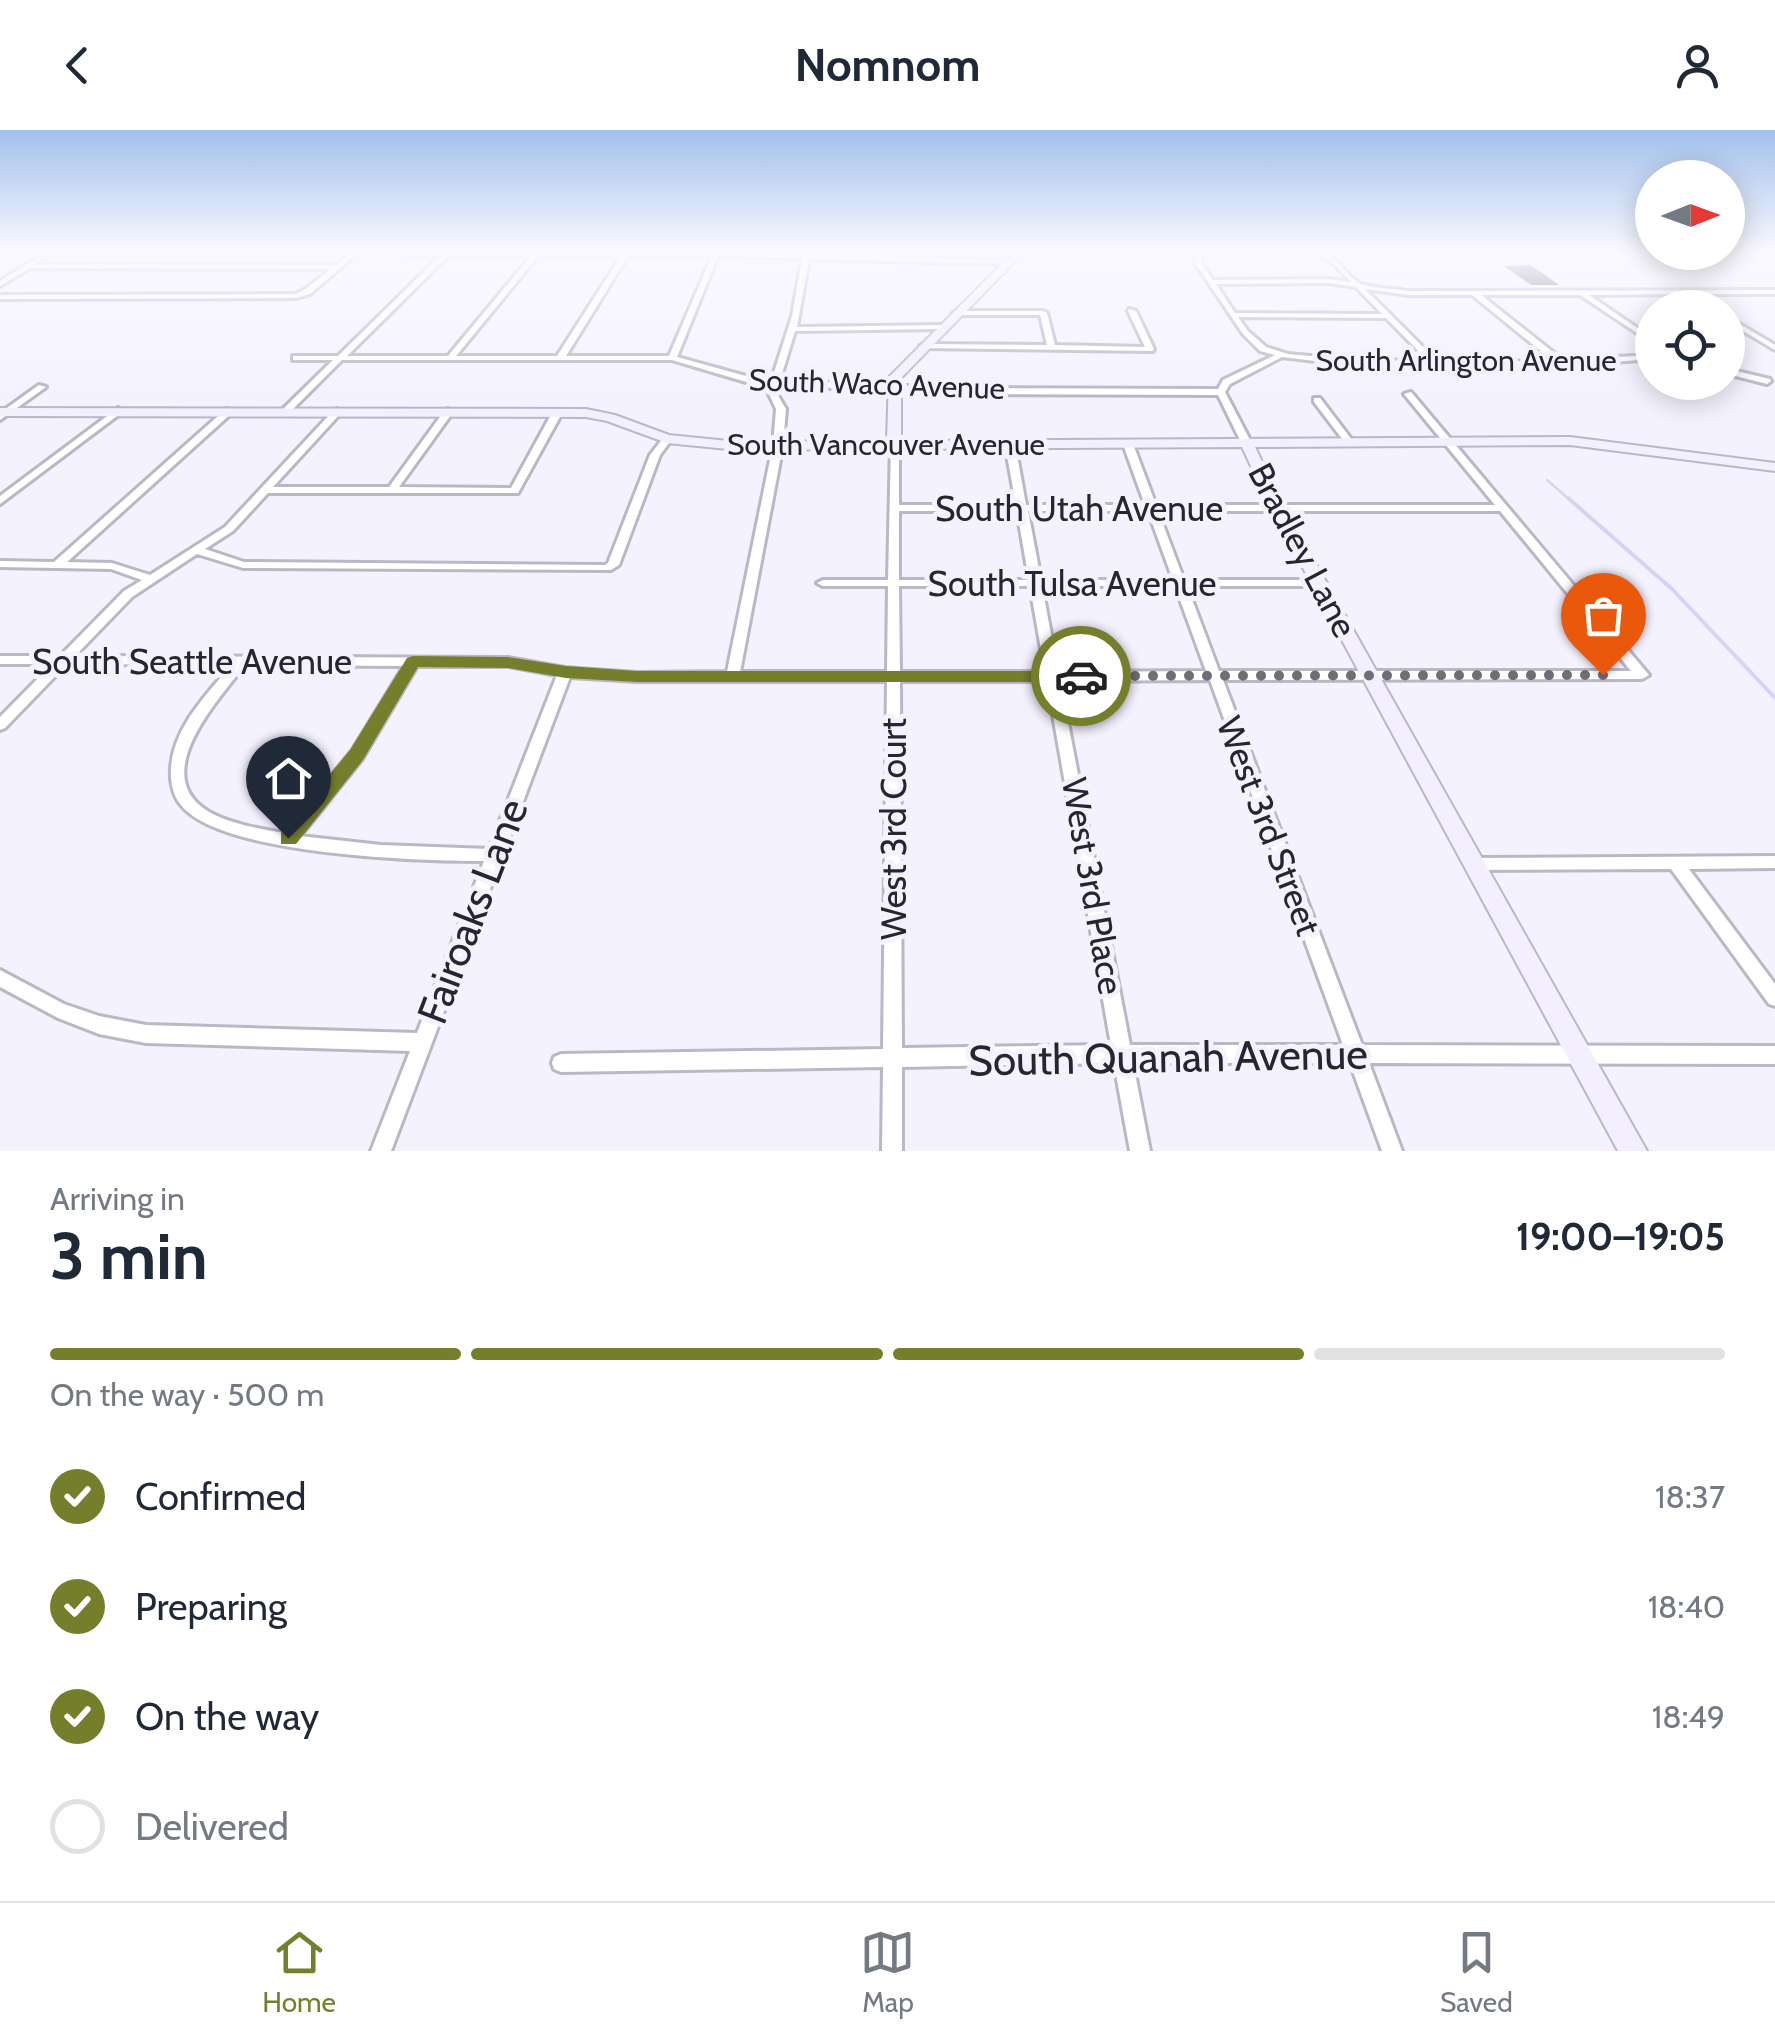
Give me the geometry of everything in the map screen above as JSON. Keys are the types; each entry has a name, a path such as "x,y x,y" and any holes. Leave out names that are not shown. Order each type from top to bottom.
{"street":[{"path":"285,412 398,301"},
{"path":"450,358 497,301"},
{"path":"560,358 596,301"},
{"path":"672,358 696,301"},
{"path":"733,676 778,445 781,409 772,392 797,301"},
{"path":"894,387 895,377 971,301"},
{"path":"1225,301 1259,348 1280,356"},
{"path":"1374,301 1435,363"},
{"path":"1484,301 1560,362"},
{"path":"1594,301 1635,330"},
{"path":"924,346 1150,348 1132,310"},
{"path":"958,314 1042,313 1051,347"},
{"path":"1235,316 1389,316"},
{"path":"791,328 944,327"},
{"path":"1745,329 1775,348"},
{"path":"1222,392 1226,382 1280,356"},
{"name":"South Arlington Avenue","path":"1280,356 1334,362 1435,363 1635,359"},
{"name":"South Waco Avenue","path":"296,358 672,358 730,377 775,382 1222,392"},
{"path":"1745,376 1767,382"},
{"path":"2,414 42,387"},
{"name":"West 3rd Court","path":"892,1151 894,387"},
{"name":"Bradley Lane","path":"1222,392 1277,507 1633,1151"},
{"path":"1408,394 1503,508"},
{"path":"1318,400 1349,442"},
{"path":"0,501 118,410"},
{"name":"South Vancouver Avenue","path":"2,414 118,410 557,413 610,418 667,438 778,445 1614,444 1775,467"},
{"path":"58,564 230,411"},
{"path":"0,726 147,578 229,529 337,412"},
{"path":"392,490 448,412"},
{"path":"266,490 514,491 557,413"},
{"path":"198,550 242,565 613,565 655,455 667,438"},
{"name":"West 3rd Place","path":"1010,444 1056,676 1140,1151"},
{"name":"West 3rd Street","path":"1128,444 1392,1151"},
{"name":"South Utah Avenue","path":"896,508 1503,508"},
{"name":"South Seattle Avenue","path":"0,660 508,662 566,672 733,676 1642,675 1503,508"},
{"path":"0,564 112,566 147,578"},
{"name":"South Tulsa Avenue","path":"823,584 1320,583"},
{"path":"240,662 185,738 177,770 185,800 215,822 288,838 422,856 494,855"},
{"path":"288,838 357,755 413,662"},
{"name":"Fairoaks Lane","path":"380,1151 566,672"},
{"path":"1474,864 1775,862"},
{"path":"1675,863 1775,998"},
{"path":"0,978 58,1010 99,1025 146,1034 422,1042"},
{"name":"South Quanah Avenue","path":"561,1063 1123,1054 1775,1055"}],"waterway":[{"path":"1547,480 1570,500"},
{"path":"1568,498 1672,589 1775,698"}],"way so far":[{"path":"1081,676 1603,675"}],"route":[{"path":"288,838 357,755 413,662 508,662 566,672 637,676 1081,676"}]}
